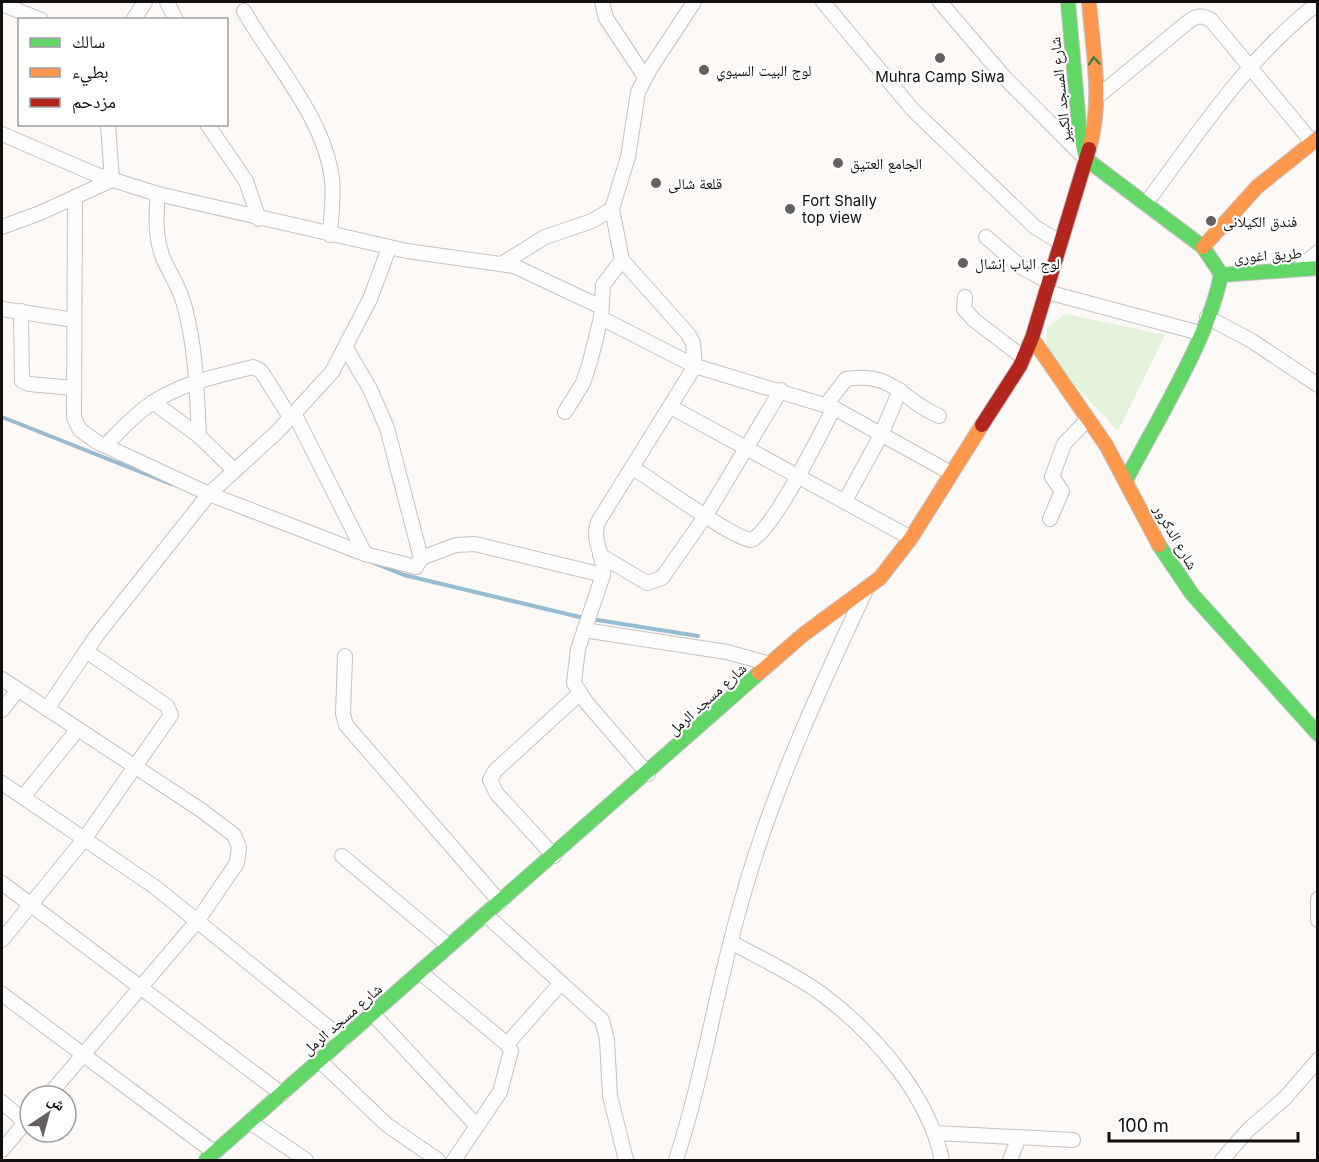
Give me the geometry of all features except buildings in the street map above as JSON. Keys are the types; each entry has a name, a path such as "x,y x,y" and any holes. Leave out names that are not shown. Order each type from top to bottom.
{"street":[{"path":"135,18 145,2"},
{"path":"167,2 175,18"},
{"path":"602,2 606,18 645,77"},
{"path":"648,774 579,694 573,674 603,575 596,530 695,366 693,343 688,334 622,260 612,208 628,157 634,109 645,77 694,2"},
{"path":"823,2 913,110 1035,227 1061,243"},
{"path":"940,2 1005,78 1086,159 1203,247 1215,261 1221,275 1200,333 1126,480"},
{"name":"شارع المسجد الكبير","path":"1068,2 1078,125 1086,159"},
{"name":"شارع المسجد الكبير","path":"1086,159 1096,126 1097,98 1089,2"},
{"path":"1146,202 1249,66 1271,43 1317,3"},
{"path":"2,4 36,18"},
{"path":"244,11 311,116 319,136 332,180 330,235"},
{"path":"1097,98 1199,16 1211,20 1315,140 1257,187 1203,247"},
{"path":"108,126 112,180"},
{"path":"208,126 246,181 259,219"},
{"path":"2,134 112,180 158,194 389,248 503,263 526,270 695,366 830,406 951,473"},
{"name":"شارع مسجد الرمل","path":"210,1157 648,774 804,634 880,578 910,538 1024,358 1086,159"},
{"path":"2,227 112,180"},
{"path":"158,194 157,232 164,260 180,289 186,311 196,382 199,436"},
{"path":"75,196 75,423 87,436 105,446 209,494 365,554 413,567 418,565 421,558 387,428 370,389 346,348"},
{"path":"503,263 545,237 592,221 612,208"},
{"path":"986,237 1048,287 1200,333"},
{"path":"47,709 86,651 209,494 292,415 332,372 370,299 389,248"},
{"path":"1298,268 1317,252"},
{"path":"566,412 583,383 591,363 601,313 603,285 622,260"},
{"name":"طريق اغورى","path":"1221,275 1317,268"},
{"path":"965,297 964,309 974,320 1024,358"},
{"path":"2,309 74,320"},
{"path":"21,311 22,381 29,384 74,388"},
{"path":"1207,317 1260,346 1317,385"},
{"name":"شارع الدكرور","path":"1032,338 1088,419 1126,480 1161,548 1192,594 1317,734"},
{"path":"105,446 153,402 196,382 256,367 292,415 365,554"},
{"path":"633,468 743,538 755,538 764,529 798,476 830,406 846,379 860,377 877,379 900,390 928,411 939,416"},
{"path":"600,555 647,583 654,583 662,578 706,515 781,390"},
{"path":"845,501 881,435 900,390"},
{"path":"153,402 199,436 234,470"},
{"path":"671,407 910,538"},
{"path":"1050,519 1062,491 1052,477 1064,444 1088,419"},
{"path":"421,558 456,545 475,544 603,575"},
{"path":"676,1161 693,1105 731,942 767,817 799,735 865,591"},
{"path":"585,630 727,652 770,664"},
{"path":"2,940 85,838 170,721 170,710 86,651"},
{"path":"345,656 343,714 346,725 500,902"},
{"path":"2,679 201,810 237,840 239,847 237,863 198,920 58,1084"},
{"path":"2,710 18,690"},
{"path":"554,856 497,794 490,780 495,771 579,694"},
{"path":"23,797 78,729"},
{"path":"2,783 85,838 198,920 344,1040"},
{"path":"342,856 450,946"},
{"path":"2,883 282,1094"},
{"path":"1317,899 1317,920"},
{"path":"486,915 605,1025 610,1095 626,1161"},
{"path":"731,942 801,981 850,1018 876,1044 905,1081 935,1133 942,1161"},
{"path":"420,972 507,1044 511,1055 505,1079 454,1161"},
{"path":"507,1044 561,983"},
{"path":"2,994 210,1157"},
{"path":"373,1014 477,1126"},
{"path":"1222,1161 1248,1130 1286,1098 1317,1060"},
{"path":"320,1061 387,1125 435,1160"},
{"path":"2,1102 18,1113"},
{"path":"250,1122 306,1161"},
{"path":"2,1150 18,1132"},
{"path":"935,1133 1073,1140"},
{"path":"1010,1161 1020,1137"}],"green space":[{"path":"1065,314 1165,335 1118,431 1051,359 1046,342 1047,328"}],"waterway":[{"path":"2,417 171,484"},
{"path":"374,563 404,575 584,618"},
{"path":"591,619 698,636"}],"traffic: fast":[{"path":"1068,2 1079,125 1086,159"},
{"path":"1086,159 1203,247 1221,274 1206,324 1194,351 1126,480"},
{"path":"1221,275 1318,268"},
{"path":"1159,545 1192,594 1318,734"},
{"path":"206,1160 759,673"}],"traffic: slow":[{"path":"1089,2 1096,95 1089,149"},
{"path":"1203,247 1257,187 1318,138"},
{"path":"1032,338 1106,445 1159,545"},
{"path":"759,673 804,634 880,578 911,538 982,425"}],"traffic: jam":[{"path":"982,425 1020,366 1032,338 1089,149"}],"place":[{"name":"Muhra Camp Siwa","path":"940,58"},
{"name":"لوج البيت السيوي","path":"704,70"},
{"name":"الجامع العتيق","path":"838,163"},
{"name":"قلعة شالى","path":"656,183"},
{"name":"Fort Shally top view","path":"790,209"},
{"name":"فندق الكيلانى","path":"1211,221"},
{"name":"لوج الباب إنشال","path":"963,263"}]}
